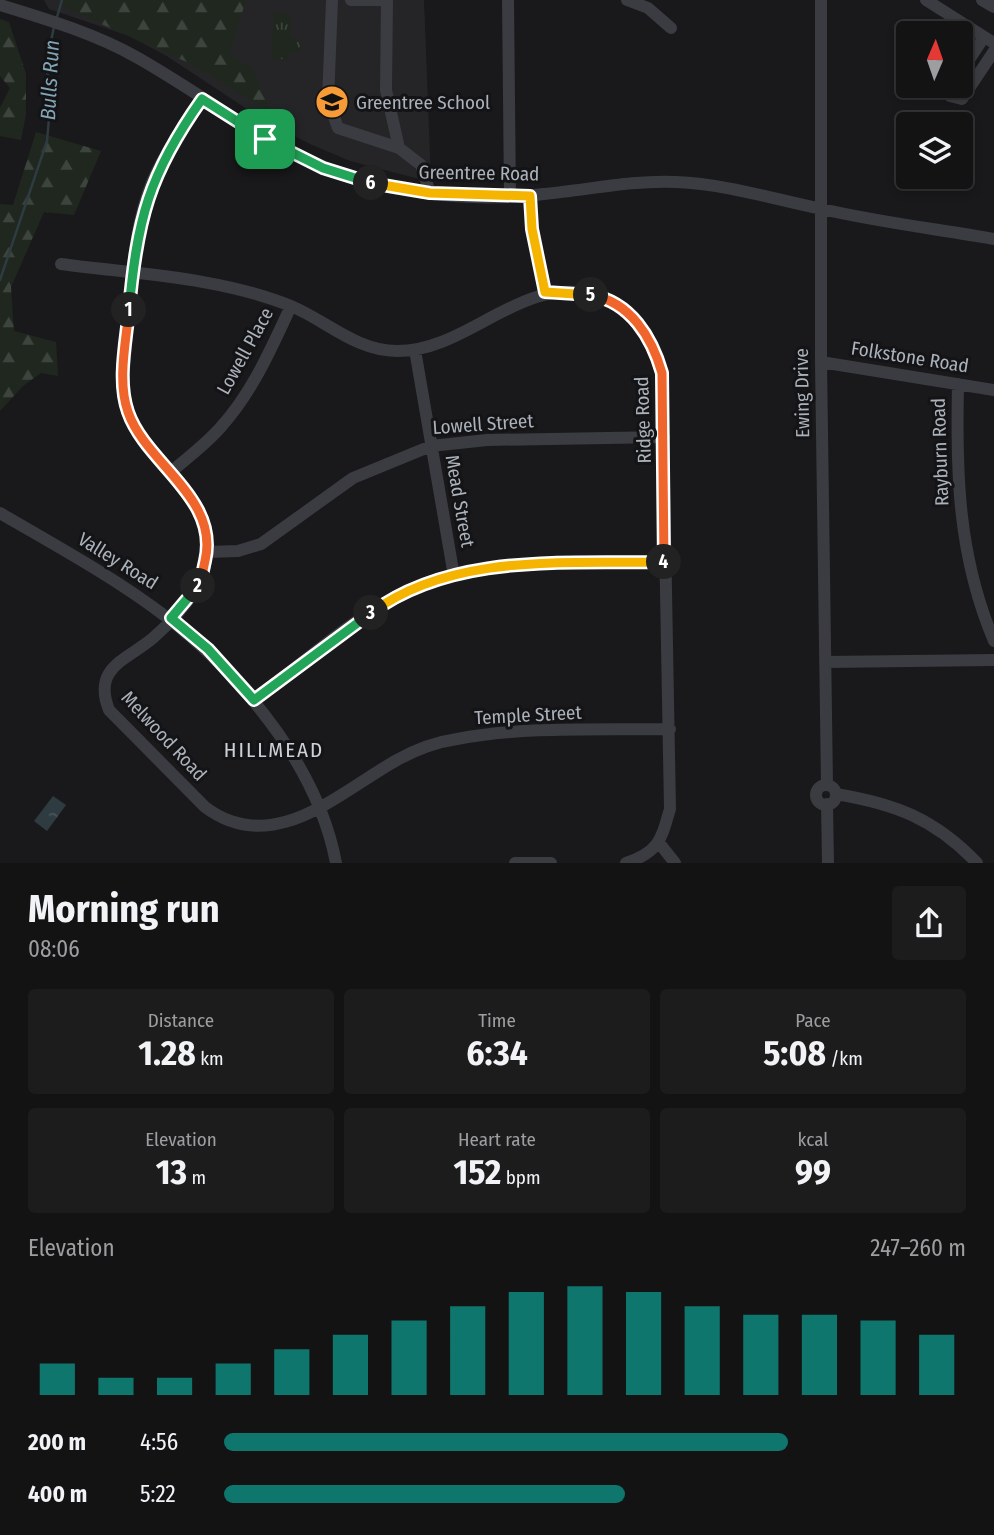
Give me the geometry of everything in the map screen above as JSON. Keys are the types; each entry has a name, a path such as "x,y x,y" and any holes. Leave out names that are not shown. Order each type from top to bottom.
{"street":[{"path":"332,0 328,100 338,128 399,148 421,166 430,193"},
{"path":"351,0 387,0 386,90 399,148"},
{"path":"508,0 510,197"},
{"path":"627,0 648,8 671,28"},
{"name":"Ewing Drive","path":"821,0 821,362 825,662 830,794 828,863"},
{"path":"926,0 989,40 973,58"},
{"path":"982,0 994,7"},
{"name":"Greentree Road","path":"0,5 26,6 49,21 136,57 287,151 323,168 394,189 510,197 633,183 685,182 735,188 820,209 994,239"},
{"path":"973,82 994,51"},
{"name":"Melwood Road","path":"202,99 173,141 152,182 140,227 132,274 124,397 128,414 142,440 171,472 201,517 208,552 201,582 153,638 110,670 104,691 109,710 218,817 241,825 258,825 300,818 322,809"},
{"path":"530,196 532,229 545,292"},
{"name":"Ridge Road","path":"61,264 226,287 291,306 373,349 415,350 437,344 545,292 572,291 598,296 622,308 642,326 654,345 662,373 670,809 660,844"},
{"name":"Lowell Place","path":"171,472 219,430 242,402 263,366 291,306"},
{"name":"Mead Street","path":"415,350 454,576"},
{"name":"Folkstone Road","path":"821,362 994,390"},
{"name":"Rayburn Road","path":"958,384 956,468 963,535 973,578 994,641"},
{"name":"Lowell Street","path":"208,552 238,551 261,544 353,478 431,446 487,440 664,437"},
{"name":"Valley Road","path":"0,513 125,585 208,649 254,700 291,751 322,809 336,863"},
{"path":"254,700 378,608 418,587 454,576 517,565 667,562"},
{"path":"825,662 994,660"},
{"name":"Temple Street","path":"322,809 397,760 455,739 512,731 670,729"},
{"path":"812,795 820,802 830,794 872,800 918,816 955,839 977,863"},
{"path":"626,863 641,858 660,844 675,863"},
{"path":"515,863 551,863"}],"shaded area":[{"name":"Greentree School","path":"44,0 424,0 431,182 350,161 310,144 265,121 165,55 129,36 49,9"}],"green space":[{"path":"58,0 246,0 229,55 252,68 271,113 189,63 70,10"},
{"path":"274,13 291,14 290,38 300,39 300,52 290,52 289,59 271,59"},
{"path":"0,19 9,22 26,74 26,114 21,140 0,136 0,108 10,88 0,76"},
{"path":"36,132 101,151 74,215 44,212 11,287 14,331 56,342 58,376 41,373 23,386 0,411 0,204 13,205"}],"water":[{"path":"53,796 66,805 47,831 34,821"}],"waterway":[{"name":"Bulls Run","path":"57,17 62,0"},
{"name":"Bulls Run","path":"0,280 47,141 51,96 46,64 54,27"}],"place":[{"name":"Greentree School","path":"332,102"}],"district":[{"name":"HILLMEAD","path":"274,750"}],"route":[{"path":"202,99 265,139 323,168 394,189 499,197 530,196 532,229 545,292 572,291 598,296 622,308 642,326 654,345 662,373 667,562 517,565 481,569 418,587 378,608 254,700 208,649 171,618 201,582 208,552 201,517 193,502 142,440 128,414 124,397 123,376 132,274 140,227 152,182 173,141 202,99"}]}
